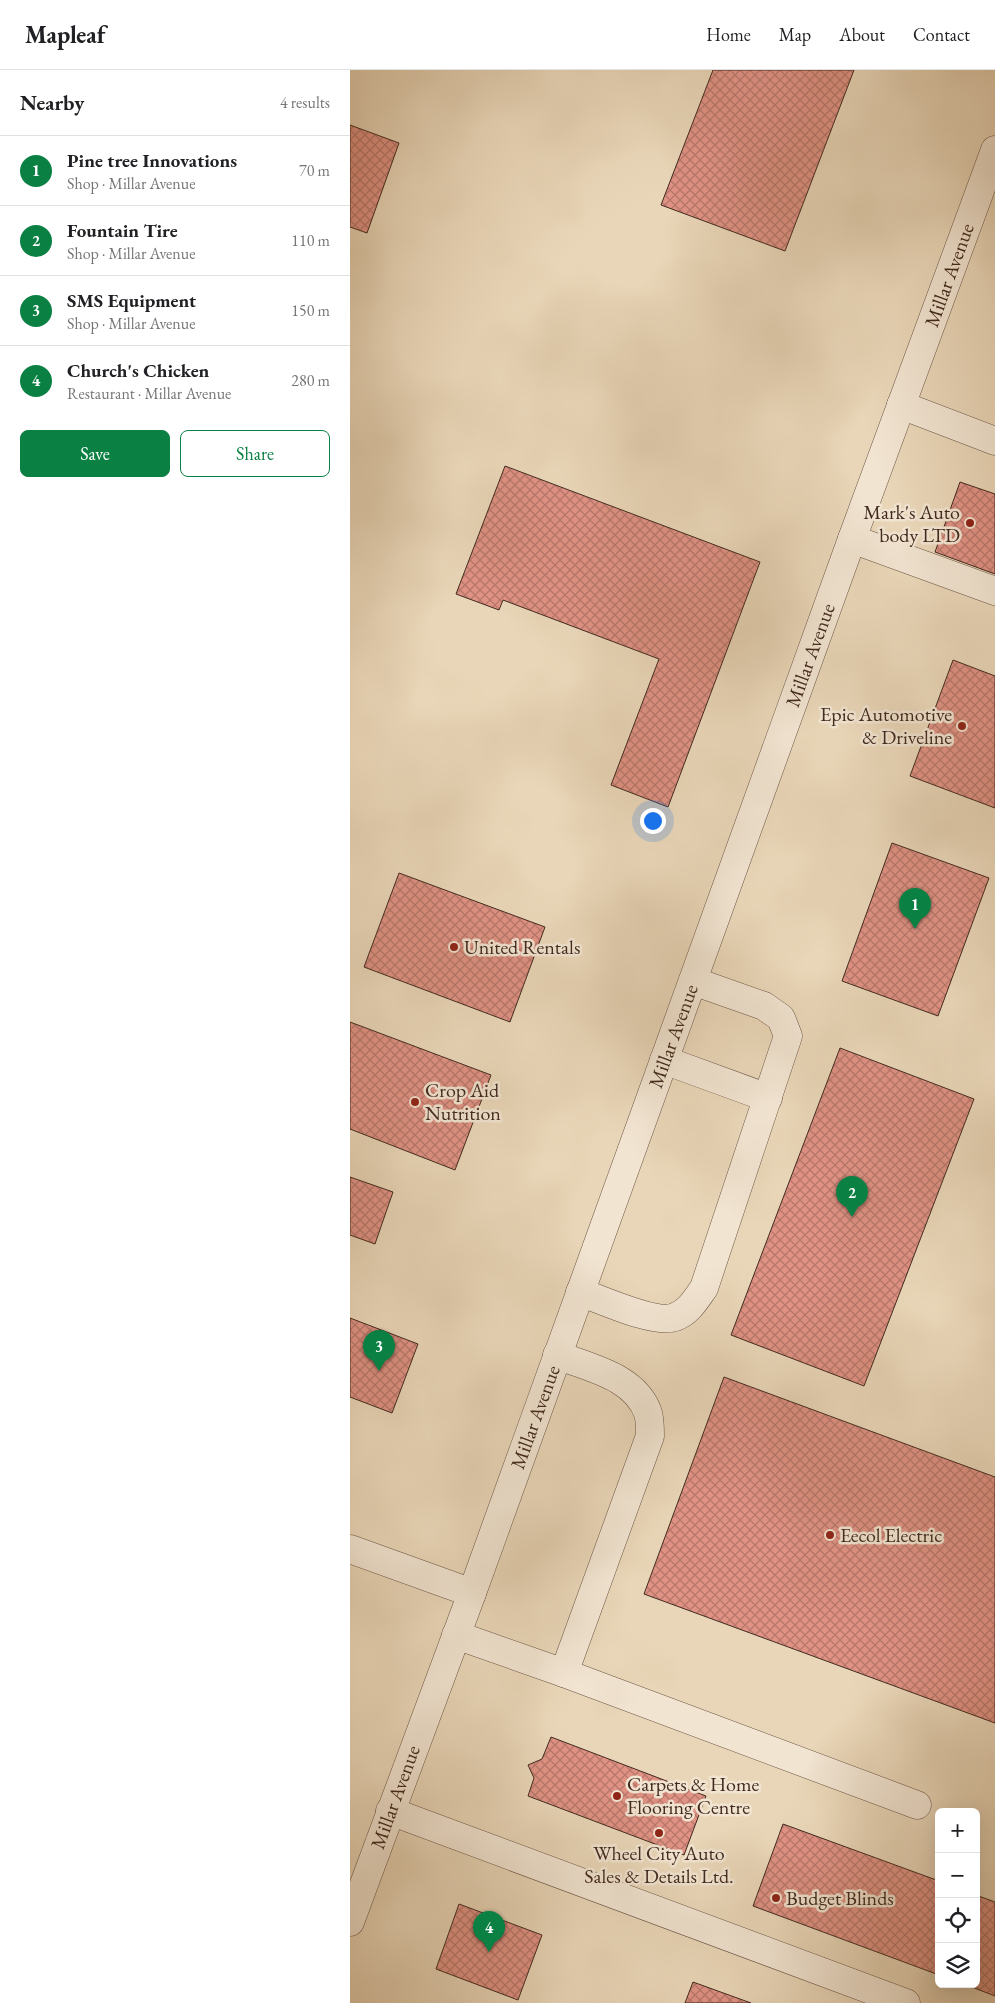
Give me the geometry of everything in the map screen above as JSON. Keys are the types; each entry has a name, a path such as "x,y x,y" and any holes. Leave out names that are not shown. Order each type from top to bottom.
{"street":[{"name":"Millar Avenue","path":"350,1922 472,1593 852,539 995,150"},
{"path":"902,405 995,441"},
{"path":"852,539 995,591"},
{"path":"580,1292 655,1319 674,1318 692,1306 704,1288 788,1036 781,1018 764,1006 693,981"},
{"path":"664,1060 768,1098"},
{"path":"557,1355 622,1381 638,1394 648,1413 650,1436 564,1673"},
{"path":"350,1549 472,1593"},
{"path":"456,1635 564,1673 917,1805"},
{"path":"390,1811 906,2003"}],"building":[{"path":"713,70 854,70 785,251 661,205"},
{"path":"350,125 399,143 367,233 350,227"},
{"path":"505,466 760,562 668,807 611,785 659,659 503,600 499,610 456,594"},
{"name":"Mark's Auto body LTD","path":"960,482 995,494 995,574 935,552"},
{"name":"Epic Automotive & Driveline","path":"953,660 995,676 995,808 910,776"},
{"path":"892,843 989,878 938,1016 842,981"},
{"name":"United Rentals","path":"399,873 545,927 510,1022 364,967"},
{"name":"Crop Aid Nutrition","path":"350,1022 491,1075 455,1170 350,1129"},
{"path":"840,1048 974,1099 864,1386 731,1335"},
{"path":"350,1177 393,1192 375,1244 350,1235"},
{"path":"350,1318 418,1344 392,1413 350,1397"},
{"name":"Eecol Electric","path":"724,1377 995,1477 995,1723 644,1594"},
{"name":"Carpets & Home Flooring Centre","path":"551,1737 706,1796 684,1855 528,1796 534,1778 528,1765 542,1759"},
{"path":"783,1824 935,1880 935,1974 753,1906"},
{"path":"980,1896 995,1902 995,1996 974,1988 980,1988"},
{"path":"459,1904 542,1935 518,2000 436,1969"},
{"path":"693,1982 751,2003 685,2003"}],"place":[{"name":"Mark's Auto body LTD","path":"970,523"},
{"name":"Epic Automotive & Driveline","path":"962,726"},
{"name":"Pine tree Innovations","path":"915,929"},
{"name":"United Rentals","path":"454,947"},
{"name":"Crop Aid Nutrition","path":"415,1102"},
{"name":"Fountain Tire","path":"852,1217"},
{"name":"SMS Equipment","path":"379,1371"},
{"name":"Eecol Electric","path":"830,1535"},
{"name":"Carpets & Home Flooring Centre","path":"617,1796"},
{"name":"Wheel City Auto Sales & Details Ltd.","path":"659,1833"},
{"name":"Budget Blinds","path":"776,1898"},
{"name":"Church's Chicken","path":"489,1952"}]}
